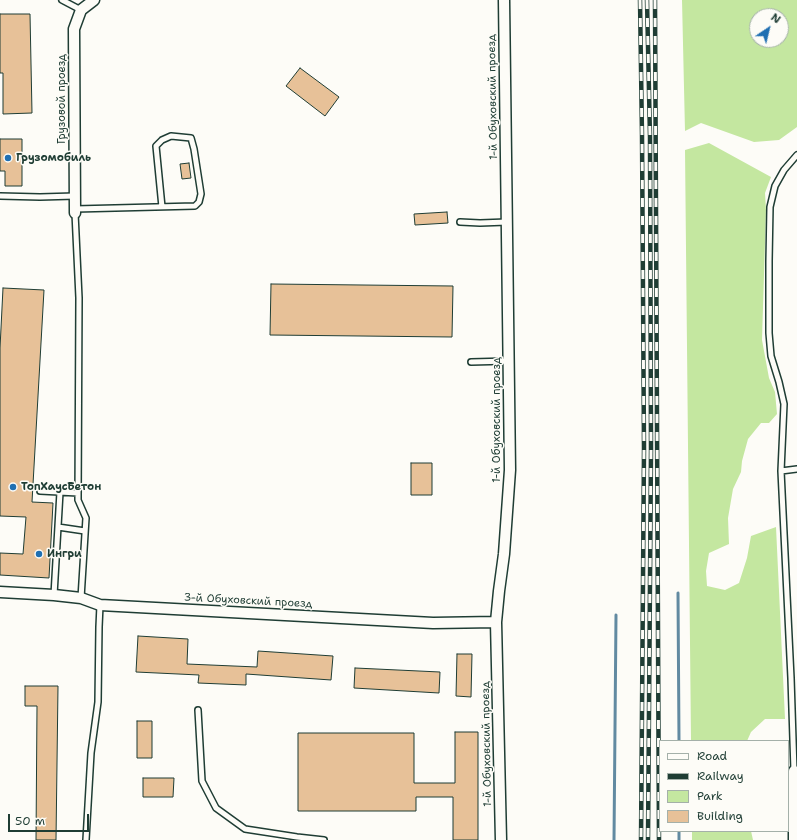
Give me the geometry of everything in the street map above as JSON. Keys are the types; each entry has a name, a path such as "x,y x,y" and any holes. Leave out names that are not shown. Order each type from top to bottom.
{"street":[{"path":"81,10 94,0"},
{"name":"1-й Обуховский проезд","path":"501,840 496,622 504,554 510,470 504,0"},
{"name":"Грузовой проезд","path":"75,211 74,28 81,10"},
{"name":"3-й Обуховский проезд","path":"0,592 81,598 100,605 433,623 496,622"},
{"path":"794,840 796,772"}],"lane":[{"path":"62,0 81,10"},
{"path":"81,598 86,518 78,500 79,298 75,211 195,206 199,202 201,194 191,138 171,136 162,140 156,146 162,207"},
{"path":"796,772 781,471 784,404 771,356 769,333 770,207 775,186 784,170 797,155"},
{"path":"0,196 75,196"},
{"path":"460,222 507,222"},
{"path":"471,362 508,361"},
{"path":"781,471 797,469"},
{"path":"40,491 78,493"},
{"path":"54,595 60,492"},
{"path":"58,527 85,531"},
{"path":"86,840 91,752 98,702 100,605"},
{"path":"198,710 202,781 216,808 245,829 324,840"}],"green space":[{"path":"682,0 797,0 797,127 779,140 754,142 701,123 685,131"},
{"path":"709,143 771,177 765,193 766,210 762,340 769,378 775,392 777,414 769,423 761,423 748,439 742,461 741,472 733,489 728,518 729,544 709,553 706,571 707,586 725,590 739,583 747,558 751,536 776,527 785,719 765,719 751,732 747,740 691,740 685,150"},
{"path":"692,832 751,832 753,840 692,840"}],"building":[{"path":"0,14 30,14 32,113 3,114 3,73 0,73"},
{"path":"300,68 339,97 325,116 286,86"},
{"path":"0,139 22,139 22,186 5,186 5,171 0,171"},
{"path":"189,163 191,178 182,179 180,164"},
{"path":"447,212 448,223 415,225 414,214"},
{"path":"271,284 453,286 452,337 270,335"},
{"path":"3,288 44,290 32,502 53,503 49,578 0,575 0,553 23,554 26,517 0,516 0,348"},
{"path":"411,463 432,463 432,495 411,495"},
{"path":"138,636 188,639 187,664 257,667 258,651 333,656 331,680 246,674 246,685 198,683 199,675 136,672"},
{"path":"457,654 472,654 471,697 456,696"},
{"path":"355,668 440,672 439,693 354,688"},
{"path":"25,686 58,686 56,840 36,840 37,706 25,706"},
{"path":"137,721 152,721 152,758 137,758"},
{"path":"455,732 478,732 478,840 453,840 453,797 416,797 416,811 298,811 298,733 414,733 414,783 455,783"},
{"path":"143,778 174,778 173,797 143,797"}],"waterway":[{"path":"678,593 679,740"},
{"path":"614,840 616,615"},
{"path":"679,832 679,840"}],"railway":[{"path":"640,0 644,449 641,840"},
{"path":"647,0 650,137 651,450 648,840"},
{"path":"655,0 659,840"}],"place":[{"name":"Грузомобиль","path":"8,158"},
{"name":"ТопХаусБетон","path":"13,487"},
{"name":"Ингри","path":"39,554"}]}
